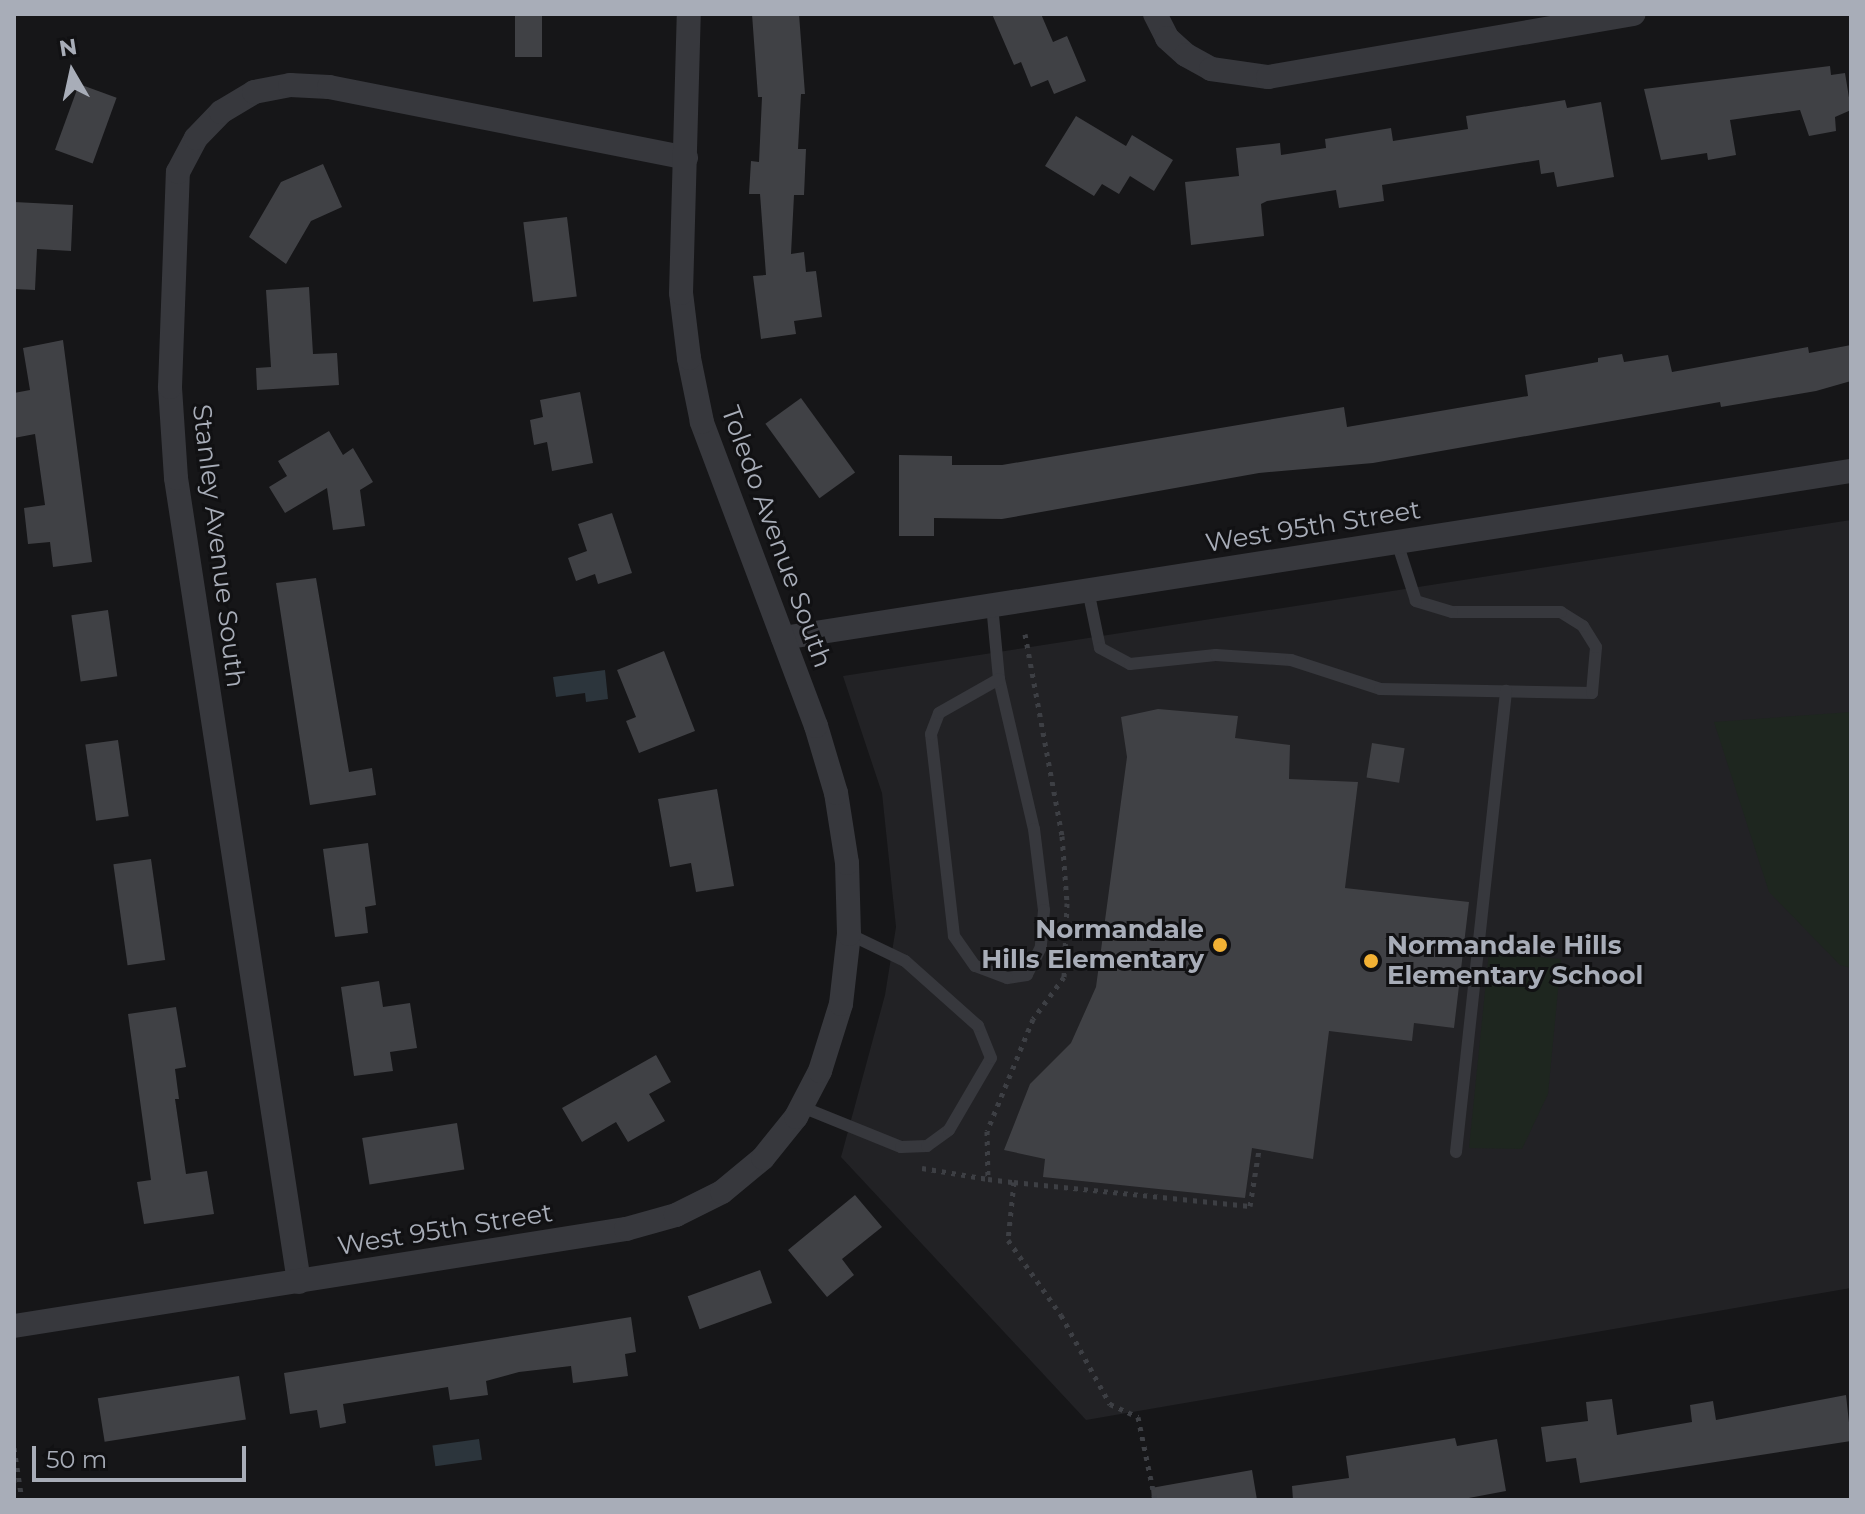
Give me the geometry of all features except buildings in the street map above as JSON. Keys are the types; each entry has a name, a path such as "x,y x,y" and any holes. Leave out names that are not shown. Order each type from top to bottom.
{"street":[{"name":"Toledo Avenue South","path":"689,14 681,293 702,422 783,638 836,793 847,863 849,934 841,1004 820,1071"},
{"path":"1155,14 1167,38 1186,55 1211,69 1268,77 1583,19 1634,14"},
{"name":"Stanley Avenue South","path":"299,1282 176,478 170,387 178,172 196,138 221,112 254,92 290,85 329,87 686,158"},
{"name":"West 95th Street","path":"783,638 1851,471"},
{"name":"West 95th Street","path":"14,1326 626,1229 676,1215 722,1192 763,1158 802,1107 820,1071"}],"lane":[{"path":"1088,590 1100,648 1130,664 1216,655 1291,660 1380,689 1592,693 1596,647 1583,626 1561,612 1452,612 1416,601 1397,542"},
{"path":"992,605 999,679 1034,829 1044,910 1041,947 1027,975 1007,978 975,966 954,936 931,734 939,713 999,679"},
{"path":"1456,1152 1506,691"},
{"path":"802,1107 901,1147 927,1146 949,1130 991,1058 978,1026 905,961 849,934"}],"path":[{"path":"1014,1182 1250,1206 1259,1150"},
{"path":"1011,1205 1008,1240 1061,1315 1110,1404 1138,1417 1155,1500"},
{"path":"14,1448 22,1500"}],"shaded area":[{"name":"Normandale Hills Elementary School","path":"1851,520 1851,1288 1086,1420 841,1157 885,995 896,927 882,793 843,676"},
{"path":"605,670 608,699 586,702 585,693 556,697 553,677"},
{"path":"1851,712 1851,968 1840,965 1769,892 1714,722"},
{"path":"1489,952 1561,959 1548,1094 1522,1149 1469,1148"},
{"path":"479,1439 482,1460 435,1466 432,1446"}],"place":[{"name":"Normandale Hills Elementary","path":"1220,945"},
{"name":"Normandale Hills Elementary School","path":"1371,961"}]}
